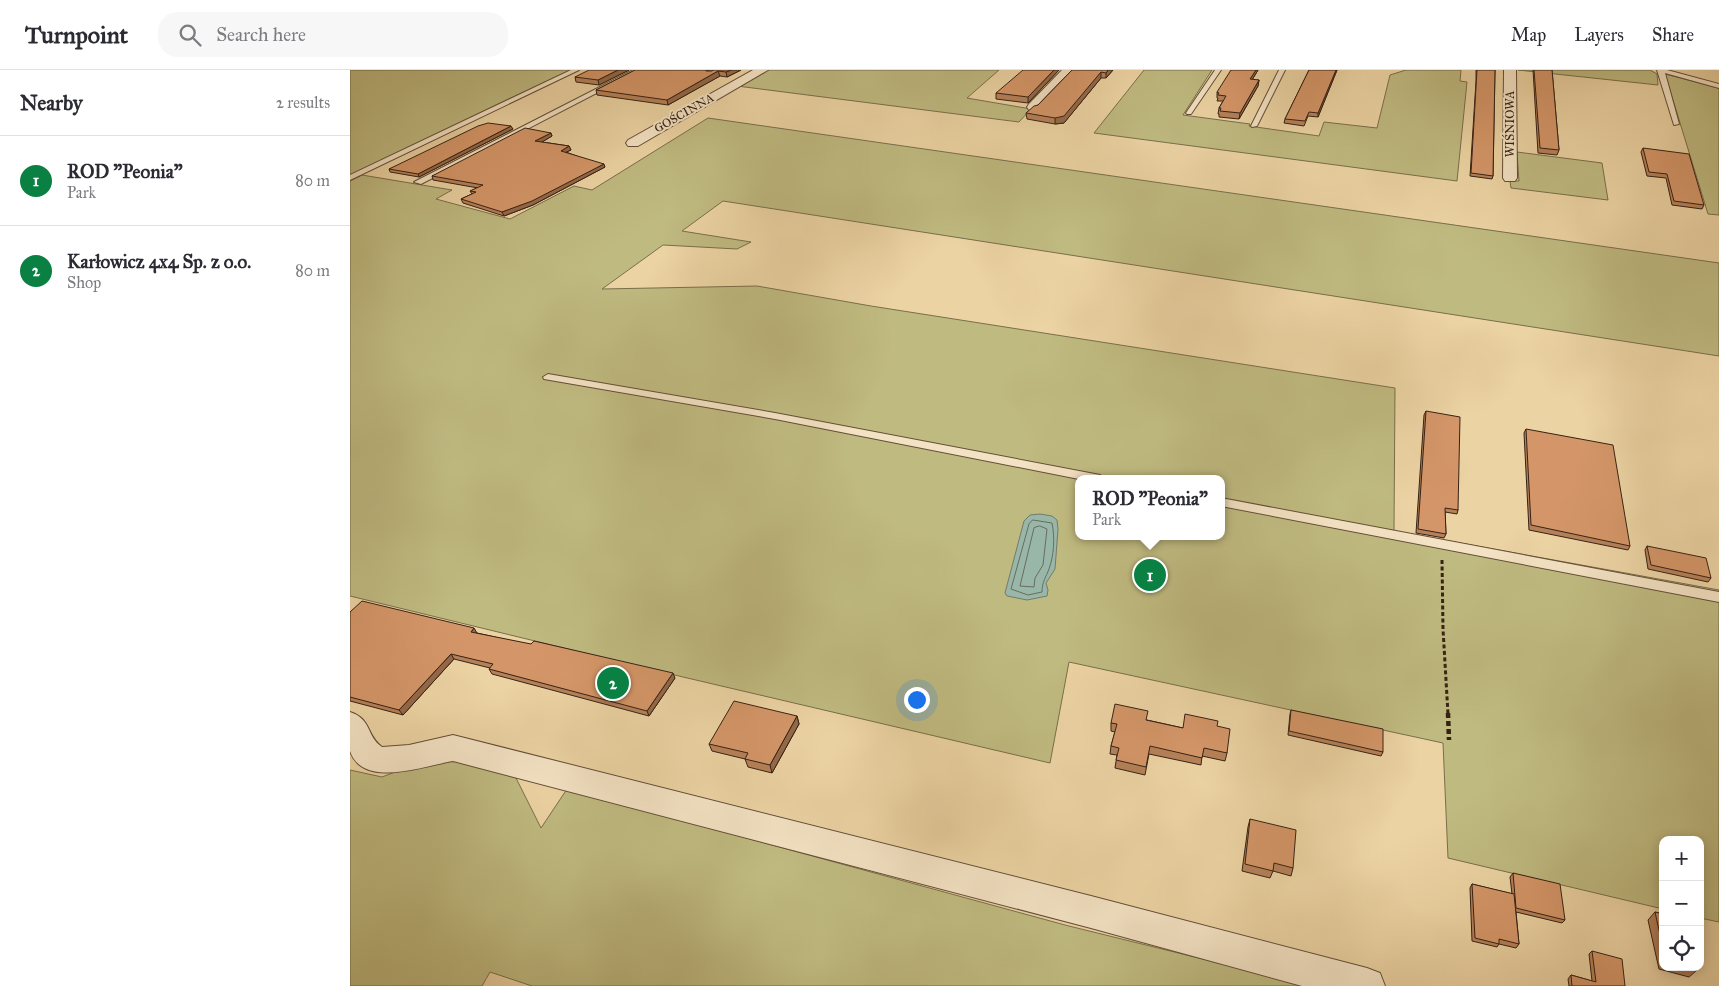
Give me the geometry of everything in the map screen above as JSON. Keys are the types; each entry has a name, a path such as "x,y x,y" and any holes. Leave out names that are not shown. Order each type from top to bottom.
{"street":[{"name":"GOŚCINNA","path":"633,142 762,70"},
{"path":"1032,107 1069,70"},
{"name":"WIŚNIOWA","path":"1510,70 1510,178"},
{"path":"350,724 370,756 378,759 392,760 453,748 1091,912 1367,986"}],"lane":[{"path":"350,178 576,70"},
{"path":"418,182 638,70"},
{"path":"1190,113 1218,70"},
{"path":"1254,126 1282,70"},
{"path":"1660,70 1719,86"},
{"path":"1660,70 1676,124"},
{"path":"548,377 774,416 1079,475"},
{"path":"1225,503 1719,597"}],"path":[{"path":"1441,544 1443,630 1449,740"}],"shaded area":[{"path":"350,70 572,70 350,175"},
{"path":"767,70 999,70 967,98 1031,109 1019,122 737,86"},
{"path":"1144,70 1212,70 1183,115 1319,136 1324,122 1377,128 1390,75 1406,70 1461,70 1460,81 1467,82 1457,181 1094,133"},
{"path":"1518,70 1650,70 1657,74 1658,85"},
{"path":"1665,74 1719,88 1719,215 1708,214"},
{"path":"708,118 1719,263 1719,356 723,201 682,231 751,242 737,249 663,245 602,289 757,286 871,306 1395,388 1394,531 1719,590 1719,922 1704,919 1704,836 1659,836 1659,908 1448,858 1443,743 1069,662 1050,763 683,677 350,596 350,181 362,175 452,190 436,199 510,219 574,186 592,190"},
{"path":"1517,152 1602,163 1608,200 1511,188 1510,181 1519,181"},
{"path":"440,755 516,778 541,828 567,789 1065,925 1312,986 532,986 490,972 482,986 350,986 350,770 382,777"}],"water":[{"path":"1030,515 1052,516 1057,520 1058,529 1055,569 1046,583 1047,596 1027,600 1007,596 1005,593 1024,521"}],"building":[{"path":"589,70 618,70 598,80 575,77"},
{"path":"635,70 731,70 726,72 718,71 667,100 596,90"},
{"path":"1023,70 1054,70 1028,97 996,93"},
{"path":"1072,70 1108,70 1106,73 1101,72 1064,116 1055,118 1026,113 1038,105"},
{"path":"1231,70 1256,70 1250,79 1259,80 1240,113 1220,111 1221,108 1219,108 1226,96 1218,95 1219,93 1217,92"},
{"path":"1309,70 1336,70 1318,113 1309,112 1305,121 1285,119"},
{"path":"1477,70 1495,70 1493,176 1471,173"},
{"path":"1534,70 1552,70 1559,150 1540,148"},
{"path":"488,123 511,126 418,174 389,169 478,126"},
{"path":"525,128 551,133 535,141 569,146 561,151 604,164 532,201 502,212 461,199 476,192 470,191 483,185 432,176"},
{"path":"1643,148 1689,154 1704,205 1674,201 1667,174 1649,172"},
{"path":"1426,411 1460,417 1458,510 1445,508 1446,534 1418,529"},
{"path":"1526,429 1613,445 1630,546 1531,525"},
{"path":"1647,546 1706,558 1711,578 1651,565"},
{"path":"362,601 474,628 471,632 531,644 534,641 673,673 647,711 489,669 493,664 451,654 399,710 350,697 350,612"},
{"path":"734,701 797,716 770,765 745,759 748,753 709,744"},
{"path":"1115,704 1148,711 1146,720 1183,728 1185,714 1218,721 1217,726 1230,729 1227,753 1204,748 1202,758 1150,746 1146,767 1116,760 1119,748 1111,746 1117,724 1111,723"},
{"path":"1291,710 1383,729 1383,752 1289,731"},
{"path":"1250,819 1296,830 1293,868 1274,863 1273,871 1245,864"},
{"path":"1513,873 1560,884 1565,920 1516,908"},
{"path":"1472,884 1514,894 1519,944 1499,939 1499,944 1475,938"},
{"path":"1655,912 1659,913 1659,930"},
{"path":"1592,951 1622,959 1625,986 1572,986 1571,975 1596,982"}],"place":[{"name":"ROD \"Peonia\"","path":"1150,575"},
{"name":"Karłowicz 4x4 Sp. z o.o.","path":"613,683"}]}
